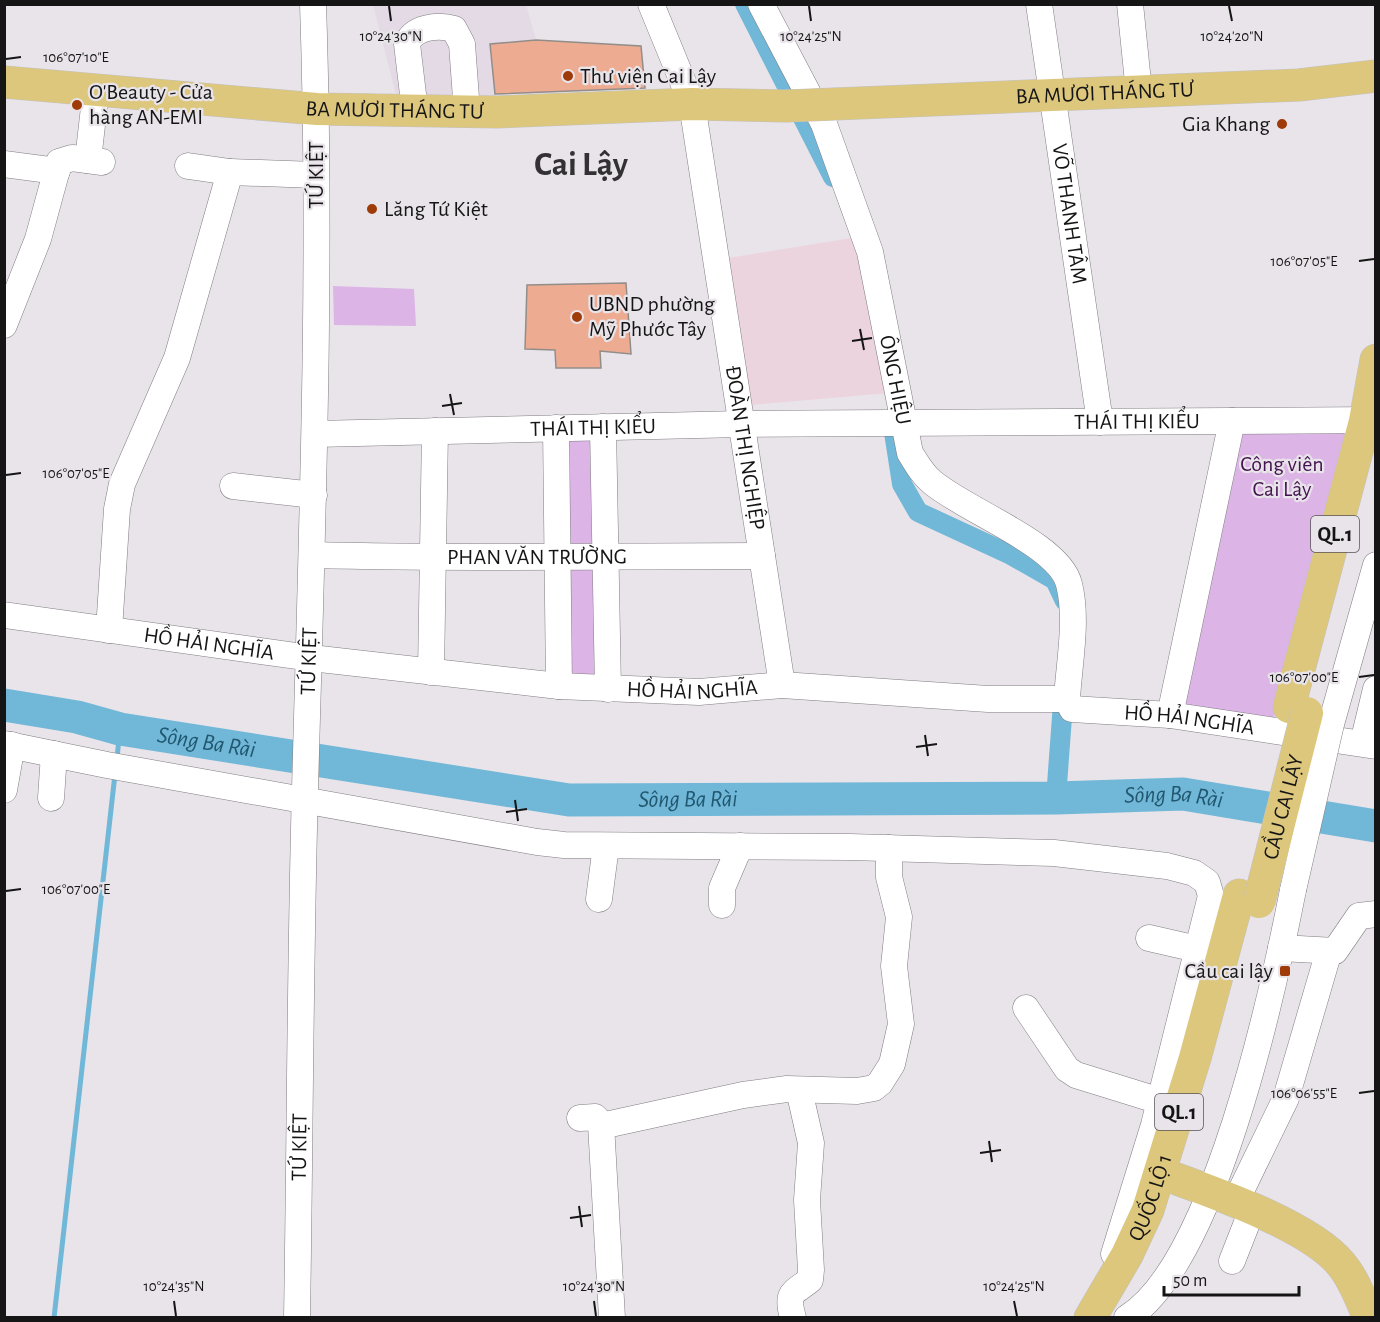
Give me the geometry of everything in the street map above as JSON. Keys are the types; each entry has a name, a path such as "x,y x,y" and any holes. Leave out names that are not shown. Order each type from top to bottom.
{"main road":[{"name":"BA MƯƠI THÁNG TƯ","path":"4,82 317,109 467,112 692,104 786,106 1052,96 1299,85 1376,76"},
{"name":"QL.1","path":"1309,715 1351,558 1372,430 1376,360"},
{"name":"CẦU CAI LẬY","path":"1249,898 1309,715"},
{"name":"QUỐC LỘ 1","path":"1100,1315 1177,1179 1249,898"},
{"name":"QUỐC LỘ 1","path":"1100,1315 1148,1210 1249,898"},
{"path":"1177,1179 1283,1225 1332,1254 1353,1281 1369,1317"}],"street":[{"name":"TỨ KIỆT","path":"297,1317 303,1003 301,797 311,658 315,434 317,109 313,4"},
{"name":"ĐOÀN THỊ NGHIỆP","path":"651,4 692,104 782,685"},
{"name":"ÔNG HIỆU","path":"761,4 824,124 870,252 910,453 921,471 933,483 974,510 1049,553 1061,566 1071,595 1057,698"},
{"name":"VÕ THANH TÂM","path":"1039,4 1100,422"},
{"path":"1130,4 1139,92"},
{"path":"415,111 407,44 410,36 417,31 445,26 454,28 462,44 467,112"},
{"path":"4,325 24,280 59,162 64,159 95,161 96,90"},
{"path":"4,164 57,171"},
{"path":"188,166 230,172 316,175"},
{"path":"109,630 117,509 122,484 177,358 230,172"},
{"name":"THÁI THỊ KIỂU","path":"315,434 902,422 1232,421 1372,430"},
{"path":"1170,715 1232,421"},
{"path":"603,427 603,556 608,688"},
{"path":"556,428 559,686"},
{"path":"431,672 431,558 435,431"},
{"path":"233,486 314,495"},
{"name":"PHAN VĂN TRƯỜNG","path":"312,555 431,558 557,555 762,556"},
{"path":"1309,715 1376,565"},
{"name":"HỒ HẢI NGHĨA","path":"4,615 311,658 559,686 699,692 782,685 988,699 1057,698 1072,709 1170,715 1369,745"},
{"path":"1369,745 1376,689"},
{"name":"CẦU CAI LẬY","path":"1233,1202 1239,1107 1281,948 1293,890 1309,715"},
{"path":"4,790 8,744 118,767 301,797 334,806 537,842 606,846 889,848 1054,853 1167,866 1194,873 1207,882 1211,896 1160,1101 1100,1315"},
{"path":"51,798 54,754"},
{"path":"599,899 606,846"},
{"path":"722,905 722,888 740,846"},
{"path":"612,1317 591,1122 743,1095 799,1090 847,1091 874,1088 885,1078 892,1064 901,1024 894,966 899,917 889,877 889,848"},
{"path":"1281,948 1329,951 1341,946 1359,916 1376,914"},
{"path":"1149,938 1197,949"},
{"path":"1126,1317 1140,1309 1164,1282 1179,1257 1233,1202 1286,1098 1329,951"},
{"path":"1026,1008 1067,1069 1076,1075 1160,1101"},
{"path":"793,1317 790,1296 794,1290 810,1280 811,1270 807,1200 810,1143 799,1090"},
{"path":"1232,1261 1233,1202"}],"shaded area":[{"path":"373,5 526,5 536,40 490,44 497,112 400,110"},
{"path":"864,236 900,392 739,406 716,260"}],"green space":[{"path":"333,286 414,289 416,326 334,325"},
{"name":"Công viên Cai Lậy","path":"1243,421 1349,421 1268,742 1173,719"},
{"path":"603,427 608,689 559,686 556,428"}],"building":[{"name":"Thư viện Cai Lậy","path":"536,40 641,46 645,88 495,94 490,44"},
{"name":"UBND phường Mỹ Phước Tây","path":"626,283 631,354 600,351 601,368 556,368 555,350 525,349 527,285"}],"waterway":[{"path":"745,4 833,177"},
{"path":"893,426 902,484 918,512 1011,555 1055,580 1065,601"},
{"path":"1056,798 1064,690"},
{"name":"Sông Ba Rài","path":"4,705 77,717 120,729 569,800 1056,798 1183,794 1376,826"},
{"path":"117,758 120,729"},
{"path":"54,1318 115,774"}],"place":[{"name":"Thư viện Cai Lậy","path":"568,76"},
{"name":"O'Beauty - Cửa hàng AN-EMI","path":"77,105"},
{"name":"Gia Khang","path":"1282,124"},
{"name":"Lăng Tứ Kiệt","path":"372,209"},
{"name":"UBND phường Mỹ Phước Tây","path":"577,317"},
{"name":"Cầu cai lậy","path":"1285,971"}],"district":[{"name":"Cai Lậy","path":"581,165"}]}
